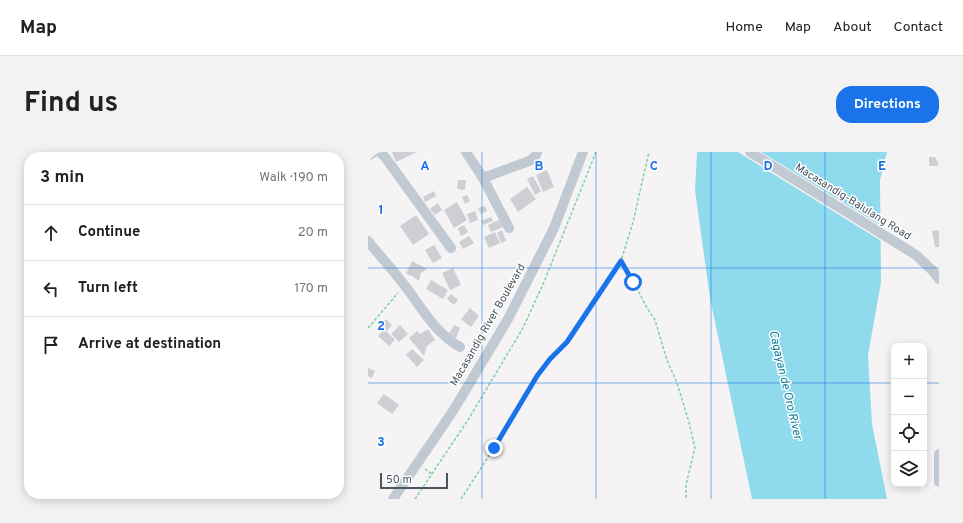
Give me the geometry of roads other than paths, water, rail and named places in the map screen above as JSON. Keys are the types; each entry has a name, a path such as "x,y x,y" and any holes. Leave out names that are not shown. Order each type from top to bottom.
{"street":[{"path":"368,156 374,152"},
{"path":"380,152 385,156 450,248"},
{"path":"466,152 483,178 509,228"},
{"path":"483,178 529,161 536,155 536,152"},
{"name":"Macasandig River Boulevard","path":"393,499 453,411 508,319 554,228 583,152"},
{"name":"Macasandig-Balulang Road","path":"750,152 916,255 933,271 939,279"},
{"path":"368,241 405,285 438,331 448,340 460,347"},
{"path":"939,454 939,482"}],"water":[{"name":"Cagayan de Oro River","path":"697,152 887,152 880,180 881,282 868,355 872,424 887,499 752,499 710,298 695,190"}]}
